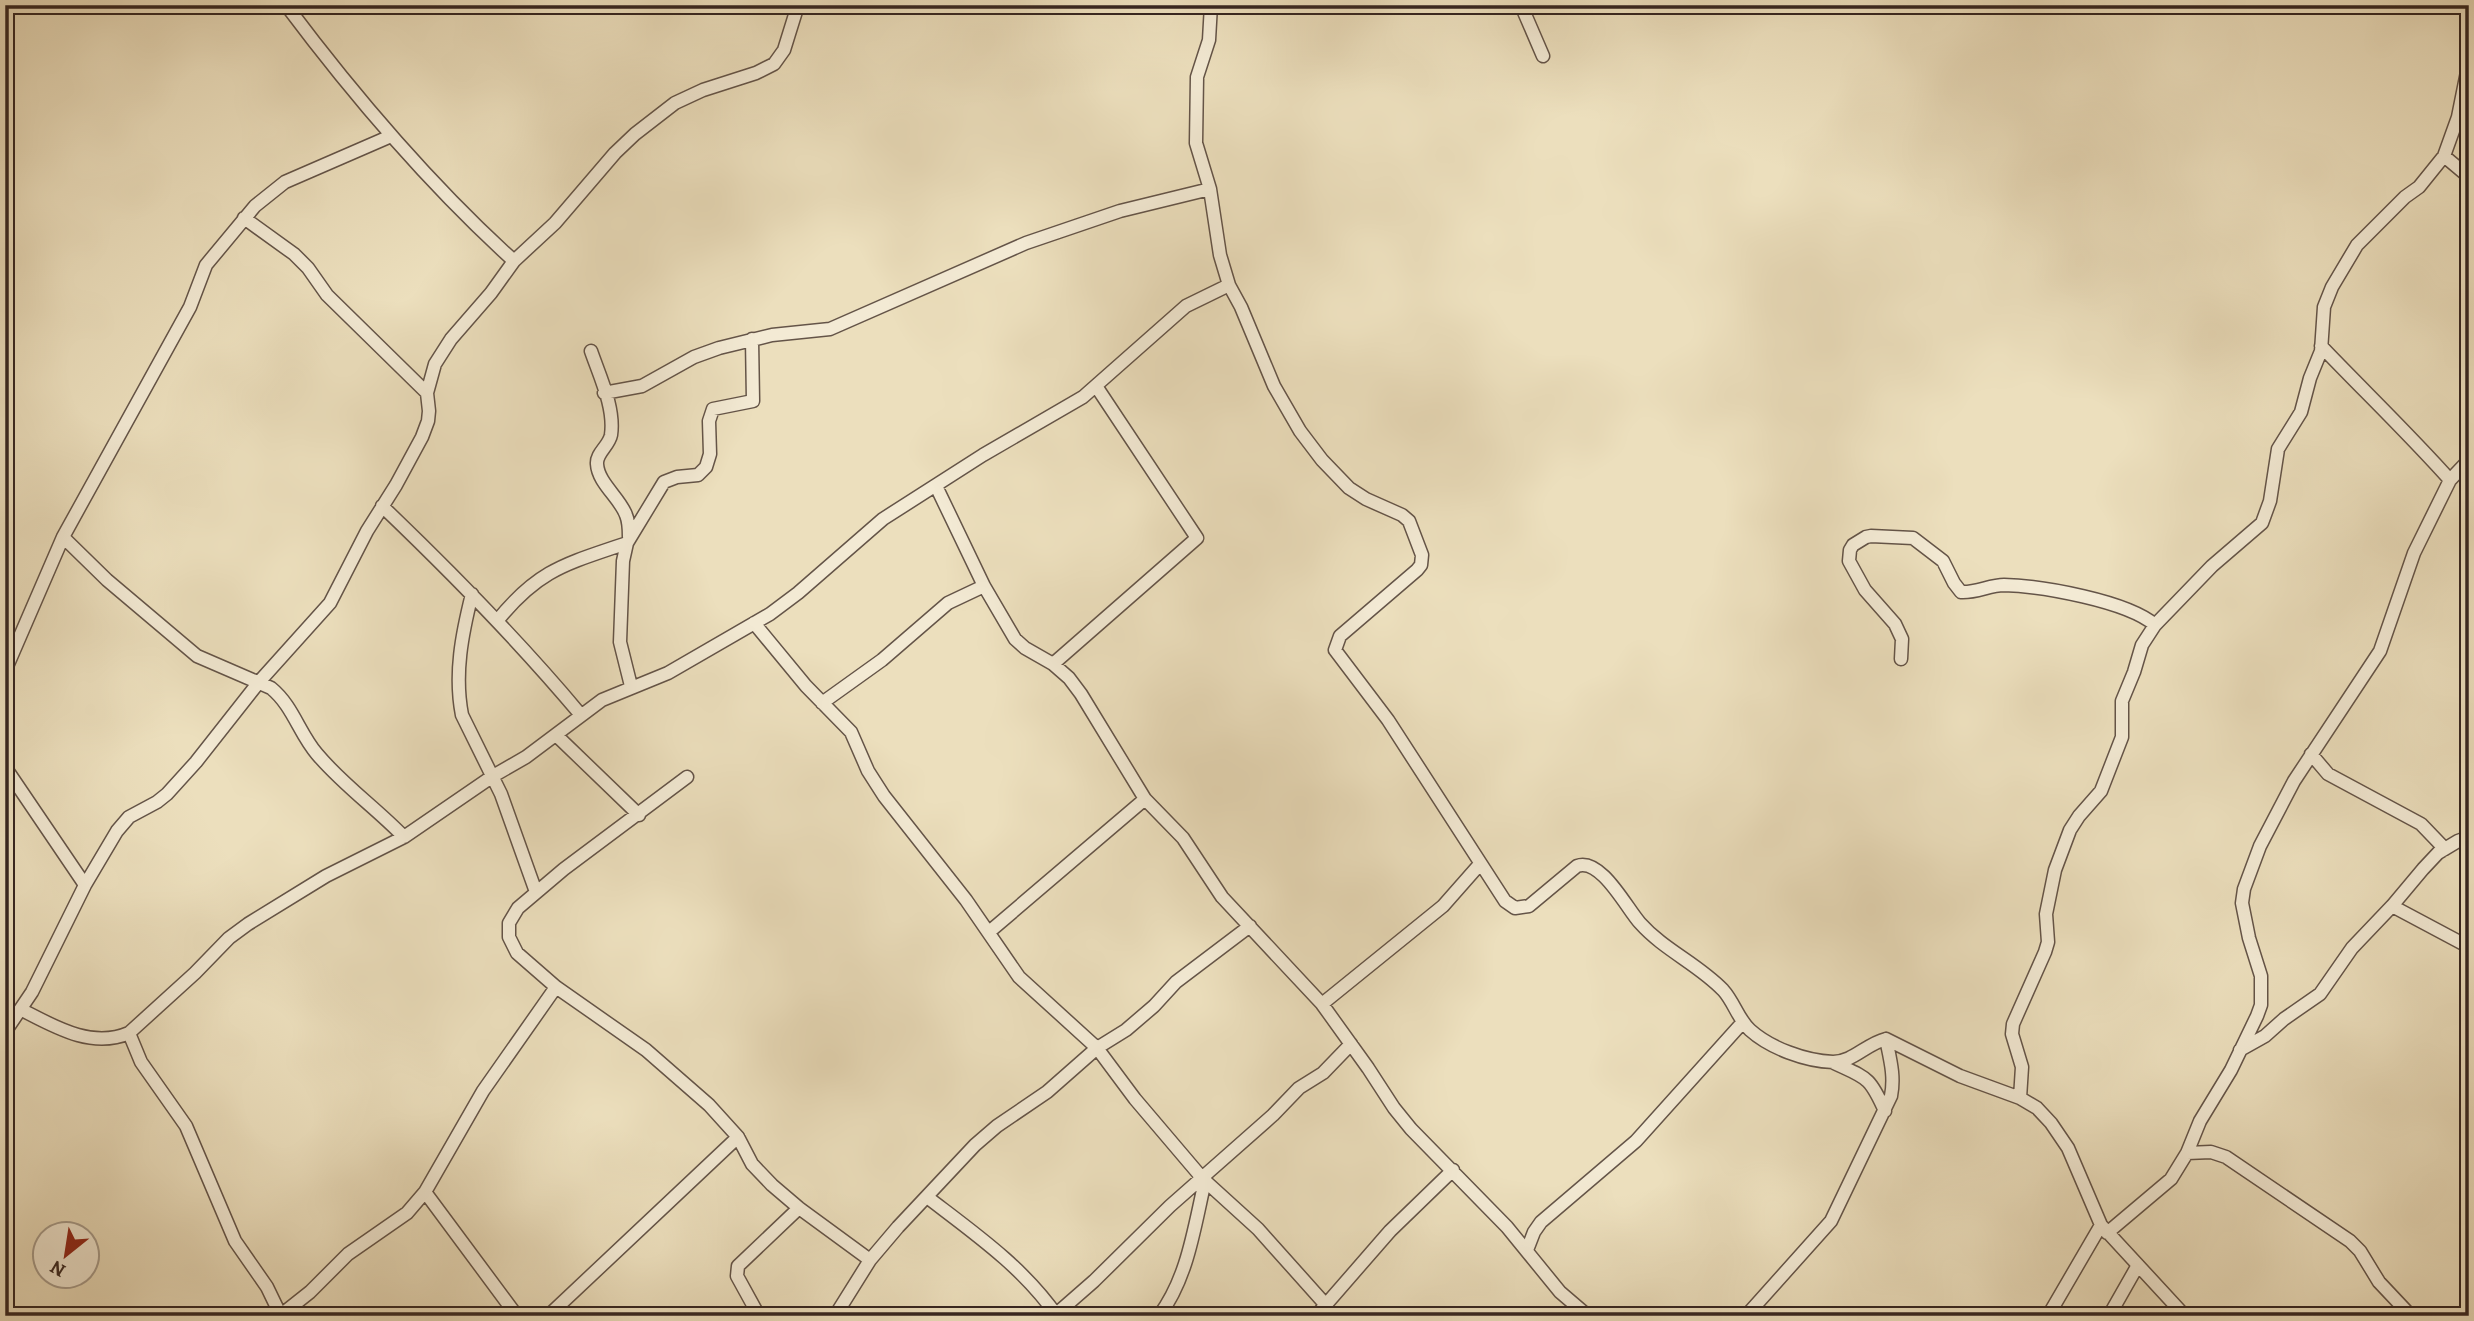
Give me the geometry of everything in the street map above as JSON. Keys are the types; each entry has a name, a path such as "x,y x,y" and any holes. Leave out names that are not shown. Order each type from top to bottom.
{"street":[{"path":"286,5 340,76 391,136 443,193 514,261"},
{"path":"5,1032 22,1010 85,885 117,831 129,817 167,794 259,682 330,603 367,531 422,437 429,411 427,393 440,354 514,261 555,223 615,153 657,115 703,90 756,73 774,64 784,50 798,5"},
{"path":"1211,5 1209,40 1197,77 1196,143 1210,189 1220,254 1229,285 1241,307 1273,386 1300,431 1322,460 1349,488 1402,515 1412,529 1422,555 1421,565 1340,636 1335,650 1388,720 1510,906 1521,909 1529,906 1577,866 1582,864 1597,871 1611,883 1648,932 1689,961 1724,992 1751,1030 1782,1050 1805,1058 1832,1062 1867,1079 1873,1085 1885,1111"},
{"path":"1521,5 1543,56"},
{"path":"2020,1098 2022,1067 2012,1034 2013,1024 2048,942 2046,914 2055,870 2070,830 2099,794 2122,737 2122,701 2142,645 2155,625 2212,566 2262,523 2270,501 2278,449 2301,412 2321,346 2324,307 2344,264 2357,245 2418,187 2444,156 2458,117 2469,62"},
{"path":"5,671 63,537 190,307 203,271 263,197 285,182 391,136"},
{"path":"2444,156 2469,177"},
{"path":"604,393 642,386 694,357 752,339 830,329 1026,243 1119,211 1210,189"},
{"path":"244,218 294,254 332,300 427,393"},
{"path":"22,1010 94,1040 119,1038 129,1033 229,938 248,924 326,876 404,837 493,776 526,757 602,700 668,673 754,623 799,593 883,519 1096,386 1186,306 1229,285"},
{"path":"497,621 533,582 552,571 628,540 664,482 677,477 698,475 706,467 709,454 709,421 713,410 753,401 752,339"},
{"path":"2321,346 2399,423 2450,480"},
{"path":"591,351 611,415 611,436 597,459 597,464 605,483 626,515 628,540 623,561 620,642 631,686"},
{"path":"1053,664 1197,538 1096,386"},
{"path":"2048,1316 2104,1229 2171,1180 2187,1153 2200,1121 2231,1070 2262,1005 2261,975 2244,918 2244,889 2260,846 2277,811 2311,754 2380,651 2414,553 2450,480 2469,460"},
{"path":"936,486 984,586 1015,639 1069,678 1145,799 1183,838 1222,897 1322,1004 1411,1129 1527,1250 1560,1292 1588,1316"},
{"path":"382,506 472,594 580,714"},
{"path":"63,537 107,580 197,656 236,675 259,682 279,695 289,707 308,742 326,764 404,837"},
{"path":"1901,659 1902,639 1895,624 1870,596 1849,561 1853,545 1866,537 1913,538 1944,561 1961,592 1997,585 2035,589 2119,606 2138,613 2155,625"},
{"path":"822,703 882,660 940,609 984,586"},
{"path":"472,594 460,650 459,701 467,728 493,776 536,892"},
{"path":"754,623 822,703 851,732 868,771 884,796 959,890 1019,977 1097,1048 1135,1099 1204,1180 1258,1229 1325,1304"},
{"path":"556,734 639,815"},
{"path":"2311,754 2328,774 2421,824 2445,849"},
{"path":"5,767 85,885"},
{"path":"687,777 536,892 512,914 509,937 517,953 556,987 646,1050 709,1105 738,1137 752,1164 799,1208 870,1260"},
{"path":"989,932 1145,799"},
{"path":"2239,1050 2265,1036 2320,994 2352,948 2423,869 2445,849 2469,837"},
{"path":"1322,1004 1443,906 1480,864"},
{"path":"2392,906 2469,947"},
{"path":"835,1316 870,1260 975,1145 997,1126 1046,1093 1097,1048 1126,1030 1176,982 1250,926"},
{"path":"129,1033 141,1062 186,1126 235,1241 267,1287 281,1315 310,1292 348,1254 407,1213 425,1192 483,1091 556,987"},
{"path":"1527,1250 1541,1222 1636,1141 1743,1022"},
{"path":"1745,1316 1831,1221 1885,1111 1894,1082 1886,1039"},
{"path":"1832,1062 1852,1057 1868,1046 1886,1039 1960,1076 2020,1098 2037,1108 2068,1148 2104,1229 2185,1316"},
{"path":"927,1196 1011,1264 1035,1287 1055,1315 1094,1281 1170,1206 1204,1180 1299,1088 1323,1073 1351,1044"},
{"path":"548,1316 738,1137"},
{"path":"2187,1153 2211,1152 2226,1157 2302,1210 2342,1234 2360,1251 2379,1282 2411,1316"},
{"path":"1316,1316 1390,1231 1453,1170"},
{"path":"1159,1316 1169,1302 1182,1273 1204,1180"},
{"path":"425,1192 517,1316"},
{"path":"759,1316 737,1276 738,1266 799,1208"},
{"path":"2109,1316 2138,1265"}]}
